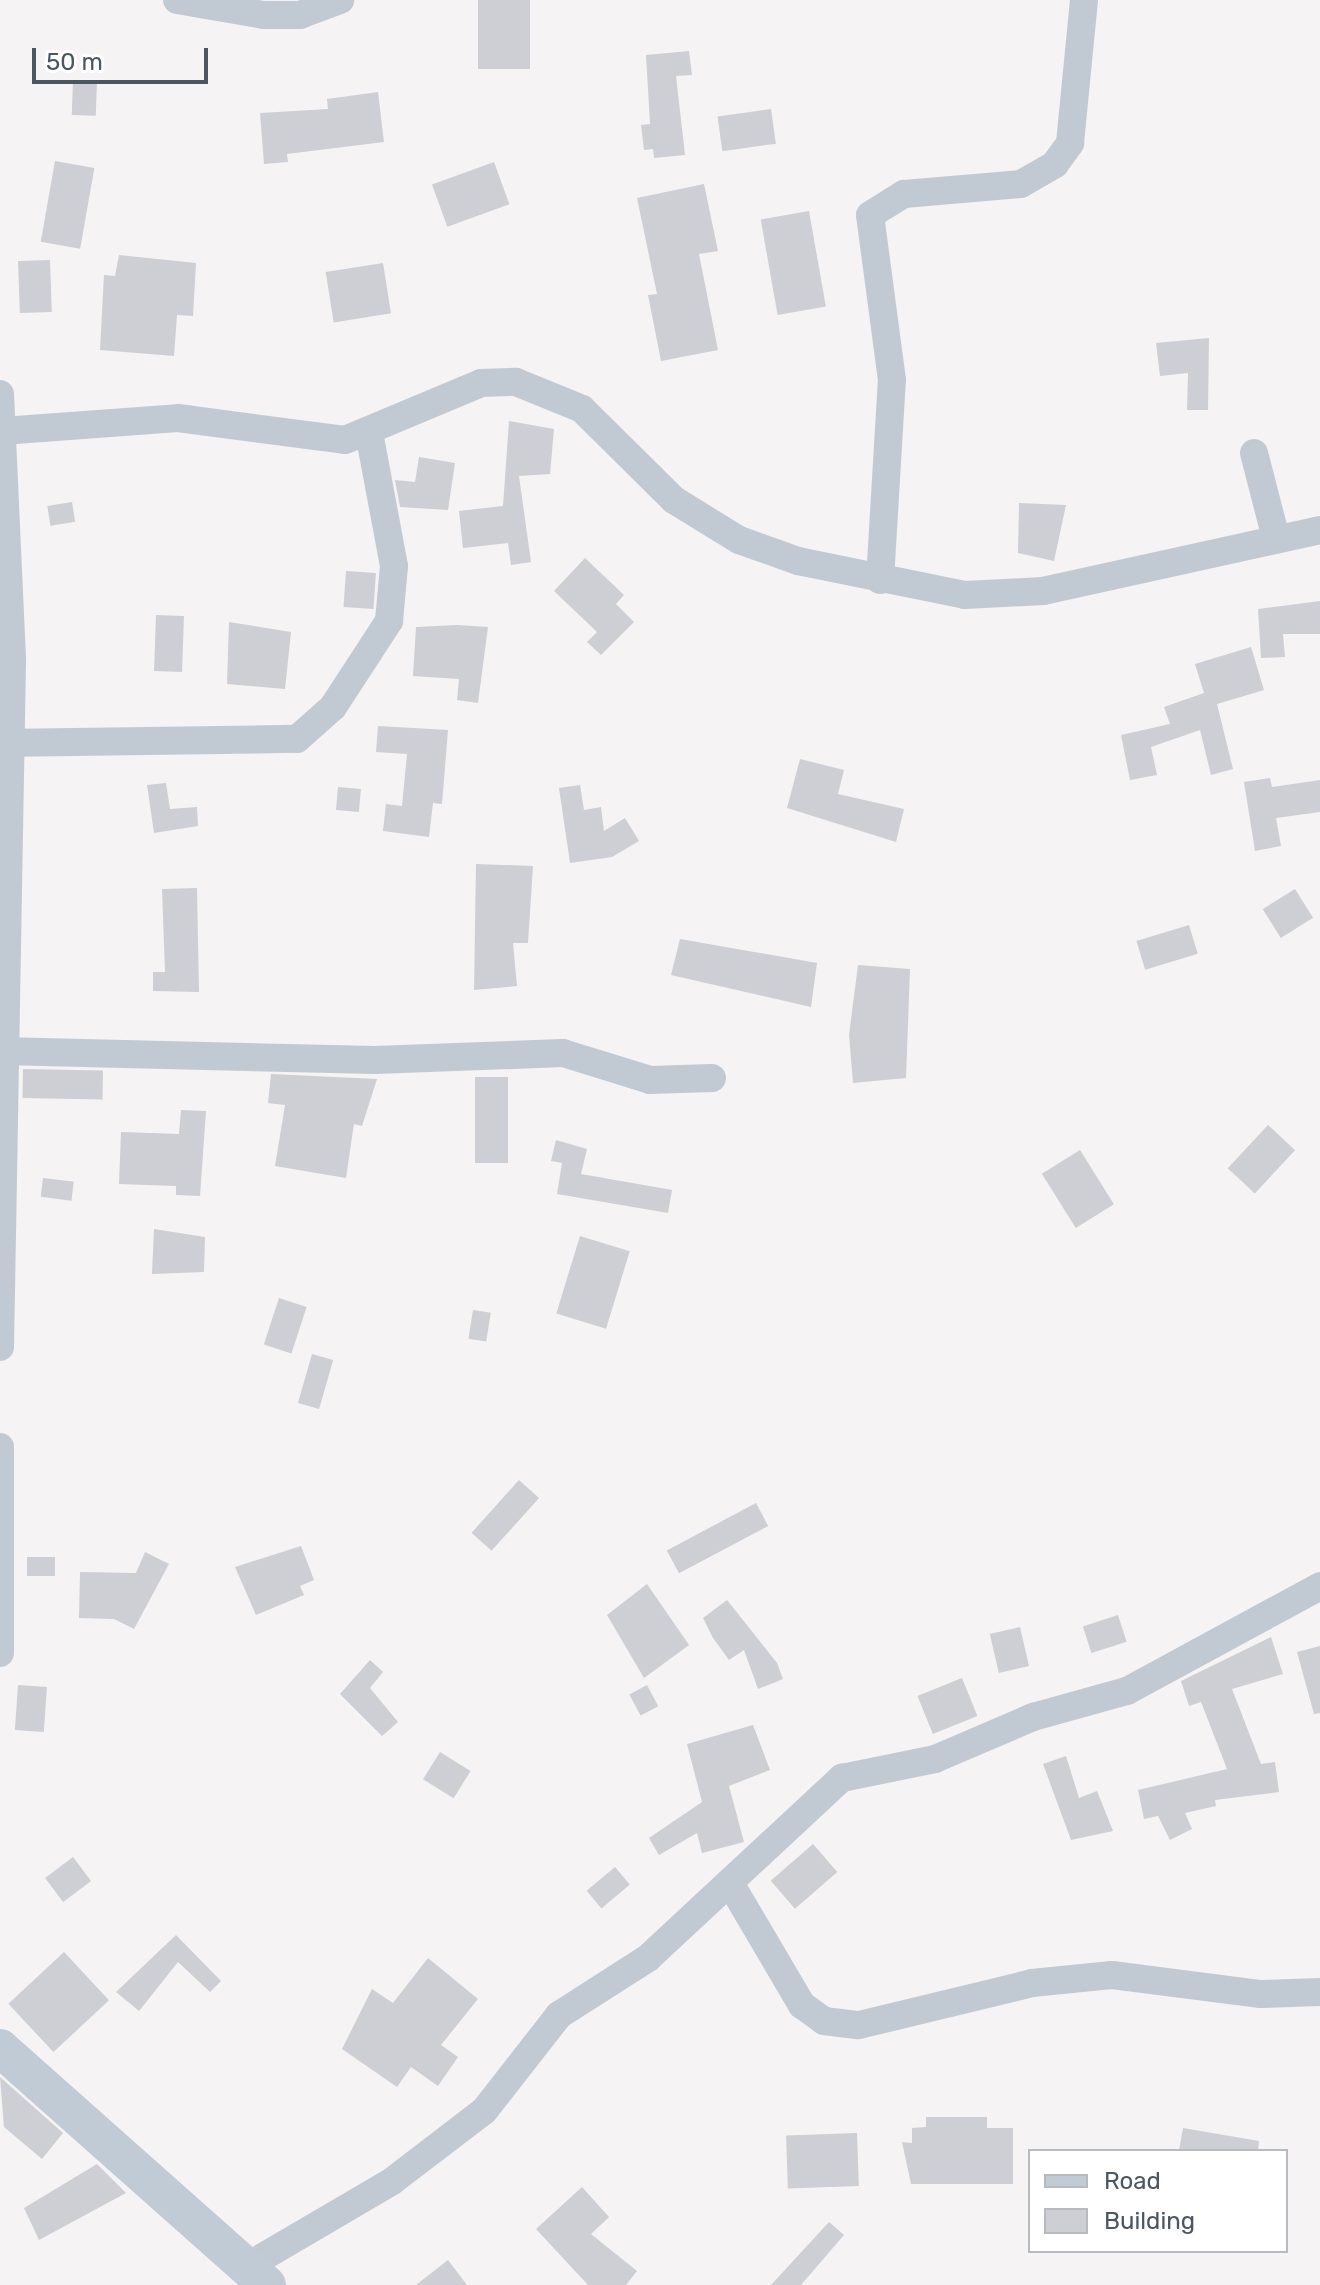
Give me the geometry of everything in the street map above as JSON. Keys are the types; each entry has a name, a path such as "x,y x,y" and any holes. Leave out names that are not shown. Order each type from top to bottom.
{"street":[{"path":"177,0 264,15 300,15 340,0"},
{"path":"880,580 892,380 870,215 904,194 1021,184 1055,164 1070,143 1084,0"},
{"path":"2,431 178,418 345,440 369,433 481,383 550,391 582,409 674,500 739,540 880,580 996,597 1320,530"},
{"path":"0,394 5,744 0,1347"},
{"path":"5,744 297,739 333,707 389,621 394,566 369,433"},
{"path":"1254,453 1276,538"},
{"path":"2,1051 375,1060 563,1053 650,1080 712,1078"},
{"path":"0,1447 0,1653"},
{"path":"0,2048 256,2276 391,2182 484,2111 559,2015 648,1958 842,1778 935,1759 1033,1717 1142,1685 1320,1586"},
{"path":"730,1883 802,2005 824,2021 872,2023 1032,1983 1112,1975 1261,1994 1320,1992"}],"building":[{"path":"478,0 530,0 530,69 478,69"},
{"path":"689,51 692,75 676,76 685,155 654,158 653,149 644,150 641,125 650,124 646,55"},
{"path":"73,80 97,81 96,116 72,115"},
{"path":"378,92 384,142 287,154 288,162 264,164 260,113 328,109 327,99"},
{"path":"771,109 776,144 722,151 718,117"},
{"path":"55,161 94,168 80,249 41,242"},
{"path":"494,162 509,204 447,227 432,185"},
{"path":"704,184 718,251 699,254 718,350 661,361 648,295 657,294 637,198"},
{"path":"809,211 826,307 778,315 761,220"},
{"path":"119,255 196,263 193,316 177,315 174,356 100,350 104,275 115,276"},
{"path":"50,260 52,312 20,313 18,261"},
{"path":"383,263 391,313 334,322 326,272"},
{"path":"1209,338 1208,410 1187,410 1188,373 1160,376 1156,343"},
{"path":"509,421 554,429 550,474 519,476 531,562 511,565 508,543 463,548 459,511 503,506"},
{"path":"419,457 455,463 448,510 400,507 395,480 415,482"},
{"path":"72,502 75,522 50,526 47,506"},
{"path":"1019,503 1066,505 1054,561 1018,553"},
{"path":"585,558 624,595 616,604 634,622 601,655 587,642 597,632 554,591"},
{"path":"346,571 376,573 373,609 343,607"},
{"path":"1320,601 1320,634 1283,634 1285,657 1261,658 1258,609"},
{"path":"156,615 184,616 182,672 154,671"},
{"path":"229,622 291,632 285,689 227,684"},
{"path":"416,627 488,627 478,703 457,700 459,679 413,676"},
{"path":"1251,647 1264,690 1217,704 1233,769 1211,775 1200,730 1151,747 1157,775 1130,780 1121,735 1170,724 1164,707 1204,693 1195,664"},
{"path":"378,726 448,730 442,804 433,803 429,837 383,831 386,804 402,806 407,754 376,752"},
{"path":"800,759 844,770 838,794 904,809 896,842 787,808"},
{"path":"1270,778 1272,787 1320,780 1320,812 1276,818 1281,846 1255,851 1244,782"},
{"path":"166,783 170,809 197,807 198,826 154,833 147,785"},
{"path":"580,785 584,810 601,807 604,831 625,818 639,841 612,857 570,863 559,788"},
{"path":"338,787 361,789 359,812 336,810"},
{"path":"476,864 533,866 528,943 513,943 517,986 474,990"},
{"path":"197,888 199,992 153,991 153,972 165,972 162,889"},
{"path":"1295,889 1313,918 1281,938 1263,909"},
{"path":"1189,925 1198,954 1145,970 1136,941"},
{"path":"680,939 817,963 811,1007 671,975"},
{"path":"858,965 910,969 906,1078 853,1083 849,1035"},
{"path":"23,1069 103,1070 102,1099 22,1098"},
{"path":"271,1074 377,1079 362,1126 354,1124 346,1178 275,1166 285,1105 268,1103"},
{"path":"475,1077 508,1077 508,1163 475,1163"},
{"path":"181,1110 206,1111 200,1196 176,1195 176,1186 119,1184 121,1132 179,1134"},
{"path":"1268,1125 1295,1150 1255,1193 1228,1168"},
{"path":"556,1140 587,1149 581,1174 672,1190 668,1213 557,1194 562,1163 551,1161"},
{"path":"1080,1150 1114,1204 1076,1228 1042,1174"},
{"path":"43,1178 74,1182 71,1201 41,1197"},
{"path":"154,1229 205,1237 204,1272 152,1274"},
{"path":"580,1236 630,1251 606,1329 556,1313"},
{"path":"279,1298 307,1307 291,1354 264,1345"},
{"path":"473,1310 491,1313 486,1341 468,1339"},
{"path":"312,1354 333,1360 319,1409 298,1403"},
{"path":"519,1480 539,1498 492,1551 471,1533"},
{"path":"756,1503 768,1526 679,1573 667,1550"},
{"path":"301,1546 314,1580 300,1586 304,1595 256,1615 235,1567"},
{"path":"145,1552 169,1564 134,1629 114,1619 79,1618 80,1572 136,1573"},
{"path":"27,1557 55,1557 55,1576 27,1576"},
{"path":"647,1584 689,1645 644,1678 607,1615"},
{"path":"727,1600 777,1663 783,1679 758,1689 744,1650 729,1660 713,1638 703,1618"},
{"path":"1118,1615 1127,1642 1091,1653 1083,1626"},
{"path":"1020,1627 1029,1666 999,1673 990,1634"},
{"path":"1271,1637 1283,1674 1232,1689 1261,1764 1275,1762 1279,1792 1215,1800 1216,1806 1185,1813 1192,1829 1170,1840 1158,1816 1144,1819 1138,1790 1227,1769 1201,1702 1189,1706 1181,1681"},
{"path":"1320,1646 1320,1713 1314,1714 1297,1652"},
{"path":"370,1660 383,1672 370,1688 398,1722 382,1736 340,1694"},
{"path":"962,1678 977,1716 933,1734 917,1696"},
{"path":"18,1685 47,1687 44,1732 15,1730"},
{"path":"647,1685 658,1706 641,1716 629,1694"},
{"path":"753,1725 770,1770 729,1786 744,1842 702,1853 697,1833 659,1855 649,1838 702,1802 687,1744"},
{"path":"440,1752 471,1771 454,1798 423,1779"},
{"path":"1066,1756 1079,1798 1097,1791 1113,1831 1071,1840 1043,1764"},
{"path":"813,1844 837,1872 795,1909 771,1881"},
{"path":"73,1857 91,1881 63,1902 45,1878"},
{"path":"615,1867 630,1885 601,1908 587,1891"},
{"path":"176,1935 221,1981 210,1992 178,1962 139,2011 116,1992"},
{"path":"64,1952 109,2000 53,2052 8,2004"},
{"path":"428,1958 478,1999 441,2045 458,2057 438,2086 411,2067 397,2087 342,2049 372,1989 393,2003"},
{"path":"0,2077 63,2133 42,2159 4,2127"},
{"path":"926,2117 987,2117 987,2128 1013,2128 1013,2184 911,2184 902,2142 912,2143 912,2128 926,2127"},
{"path":"1183,2128 1259,2141 1258,2149 1179,2149"},
{"path":"857,2133 859,2186 788,2188 786,2135"},
{"path":"97,2164 126,2193 39,2240 24,2208"},
{"path":"582,2187 609,2217 591,2234 637,2271 626,2285 588,2285 536,2229"},
{"path":"829,2222 844,2235 801,2285 771,2285"},
{"path":"448,2260 467,2285 416,2285"}]}
